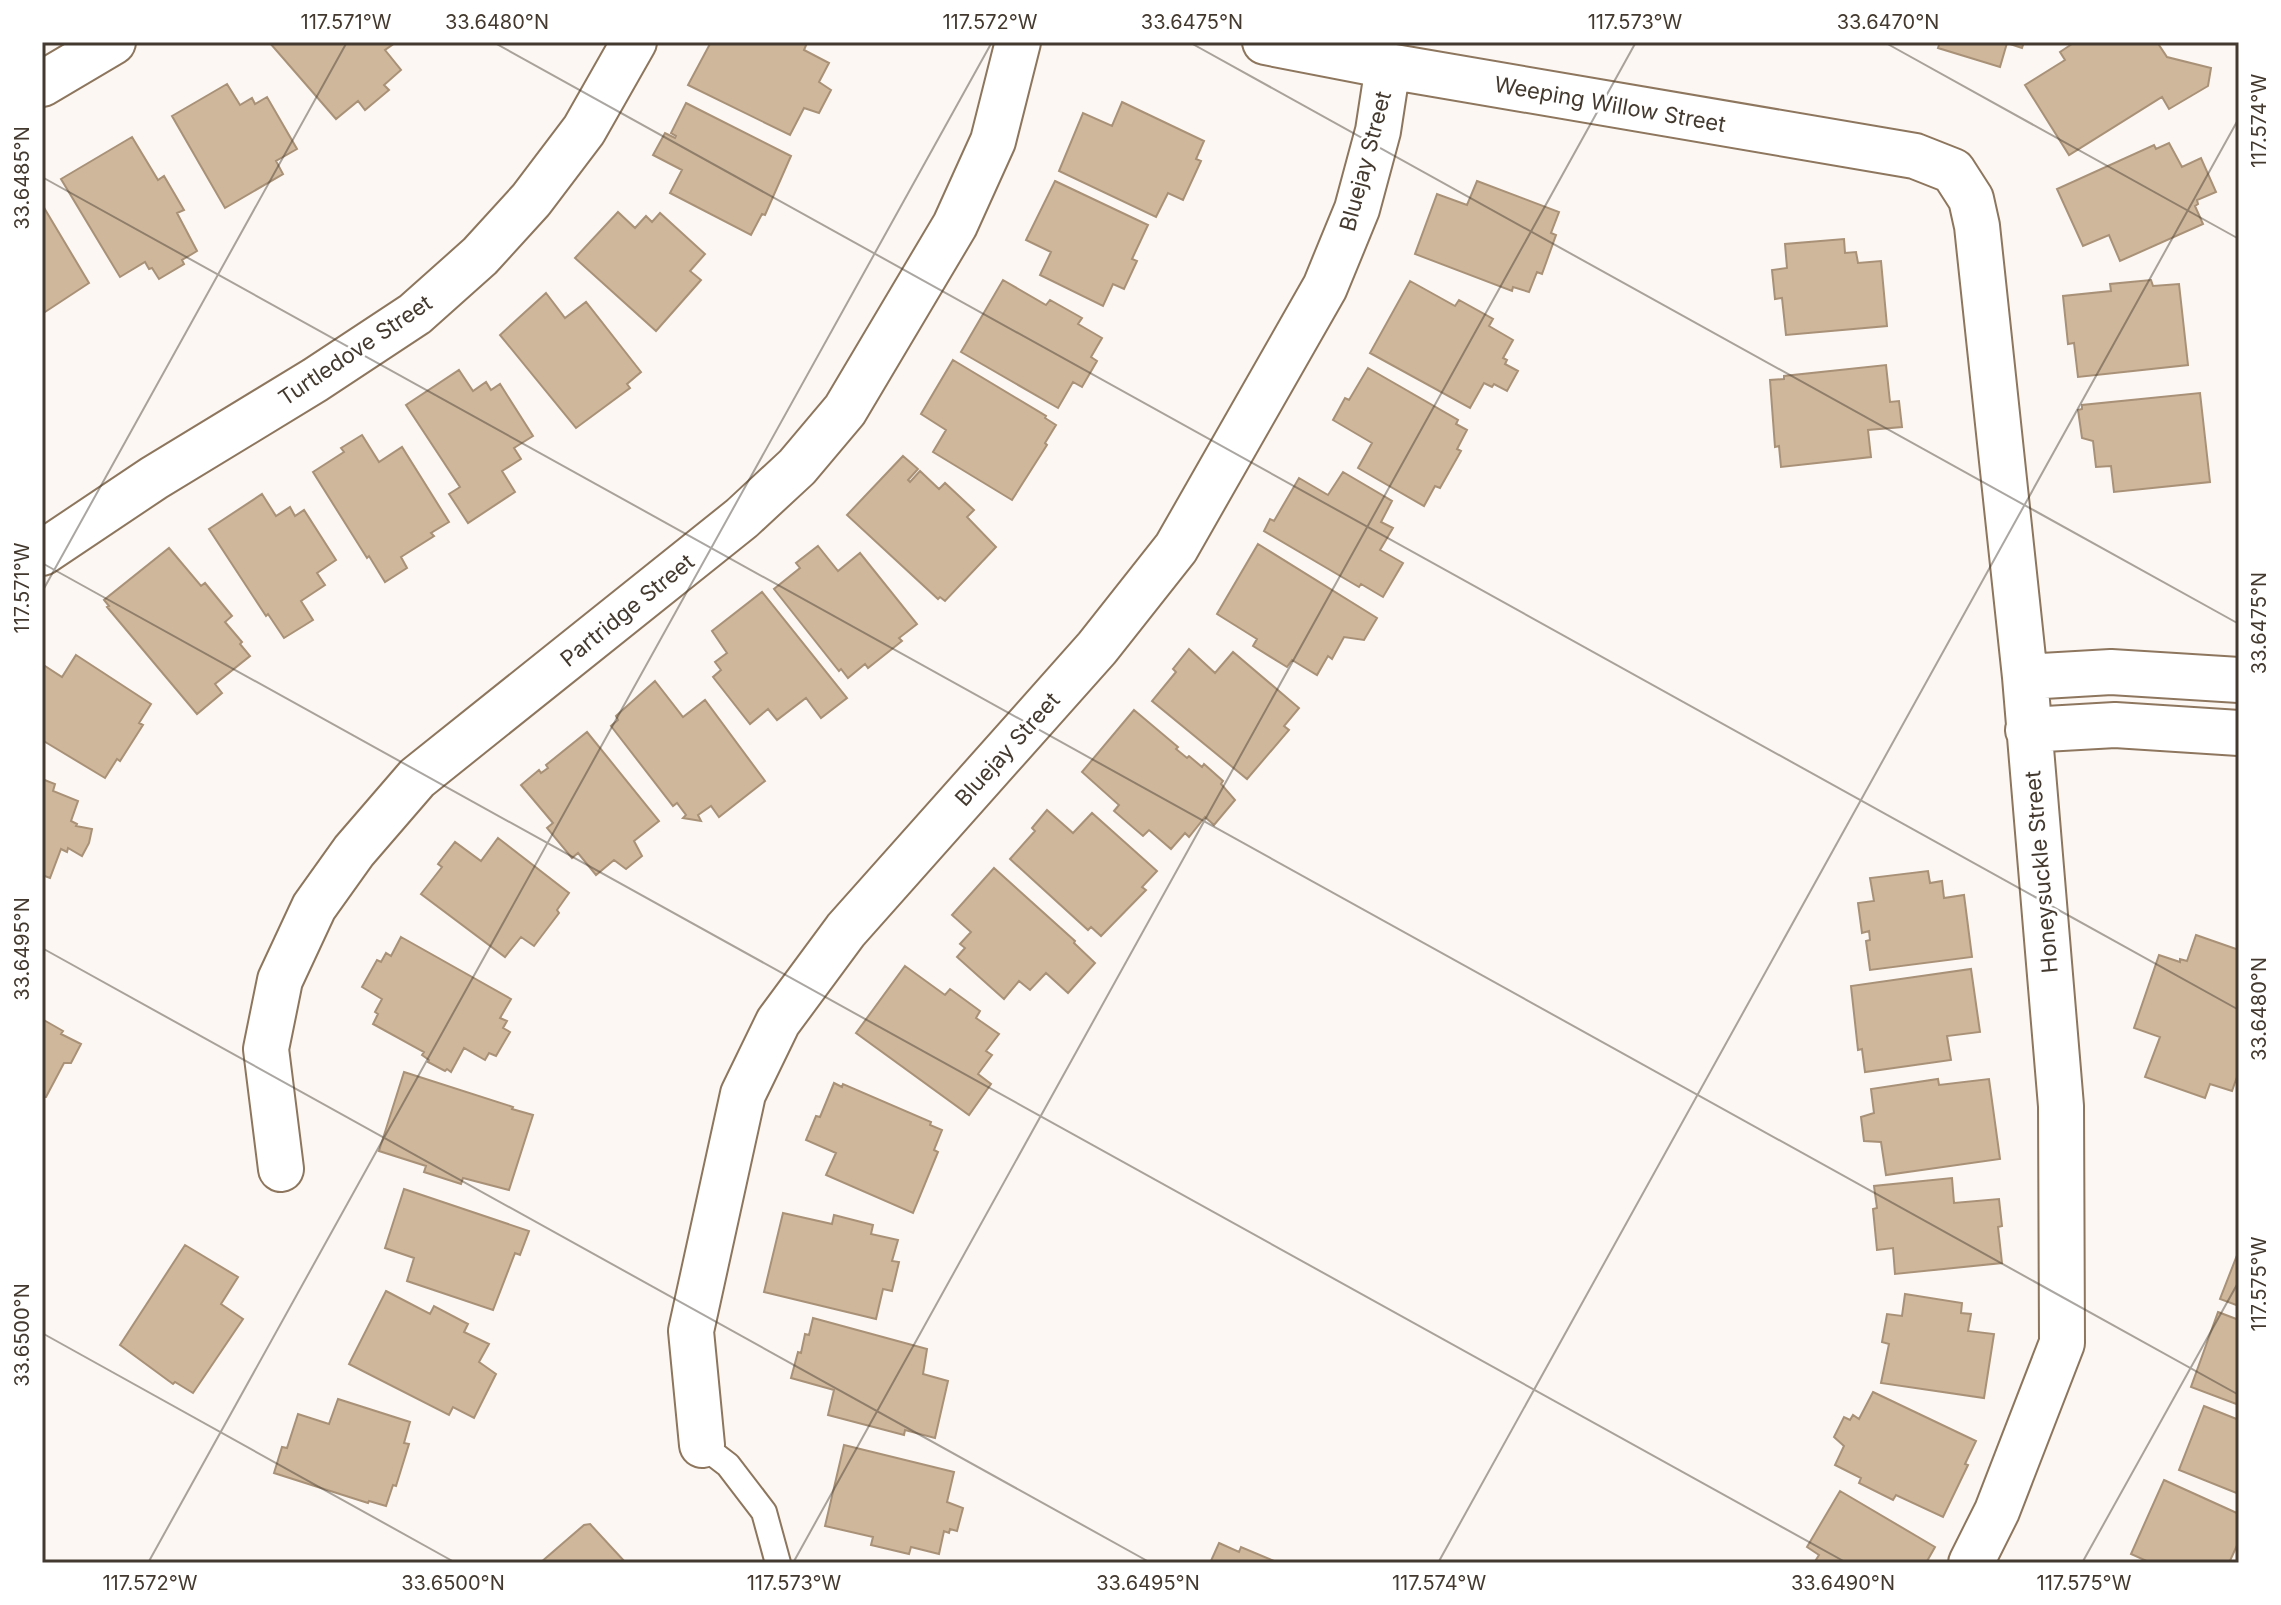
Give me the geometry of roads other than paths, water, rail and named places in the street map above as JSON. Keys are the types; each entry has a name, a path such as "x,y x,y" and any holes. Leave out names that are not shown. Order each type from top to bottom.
{"street":[{"path":"42,84 113,42"},
{"name":"Turtledove Street","path":"42,553 154,478 315,380 415,314 480,256 531,200 584,130 634,42"},
{"name":"Partridge Street","path":"281,1169 266,1049 280,980 314,907 354,851 417,778 742,518 797,467 845,410 955,225 993,141 1018,42"},
{"name":"Weeping Willow Street","path":"1265,42 1915,156 1953,171"},
{"name":"Bluejay Street","path":"702,1445 691,1331 743,1094 778,1022 846,930 1097,648 1176,548 1325,287 1357,209 1378,131 1388,66"},
{"name":"Honeysuckle Street","path":"1953,171 1971,199 1977,226 2025,677 2061,1106 2062,1343 1997,1511 1971,1563"},
{"path":"2025,677 2111,672 2226,679 2226,732 2115,725 2028,730"}],"lane":[{"path":"702,1445 728,1465 764,1512 778,1563"}]}
